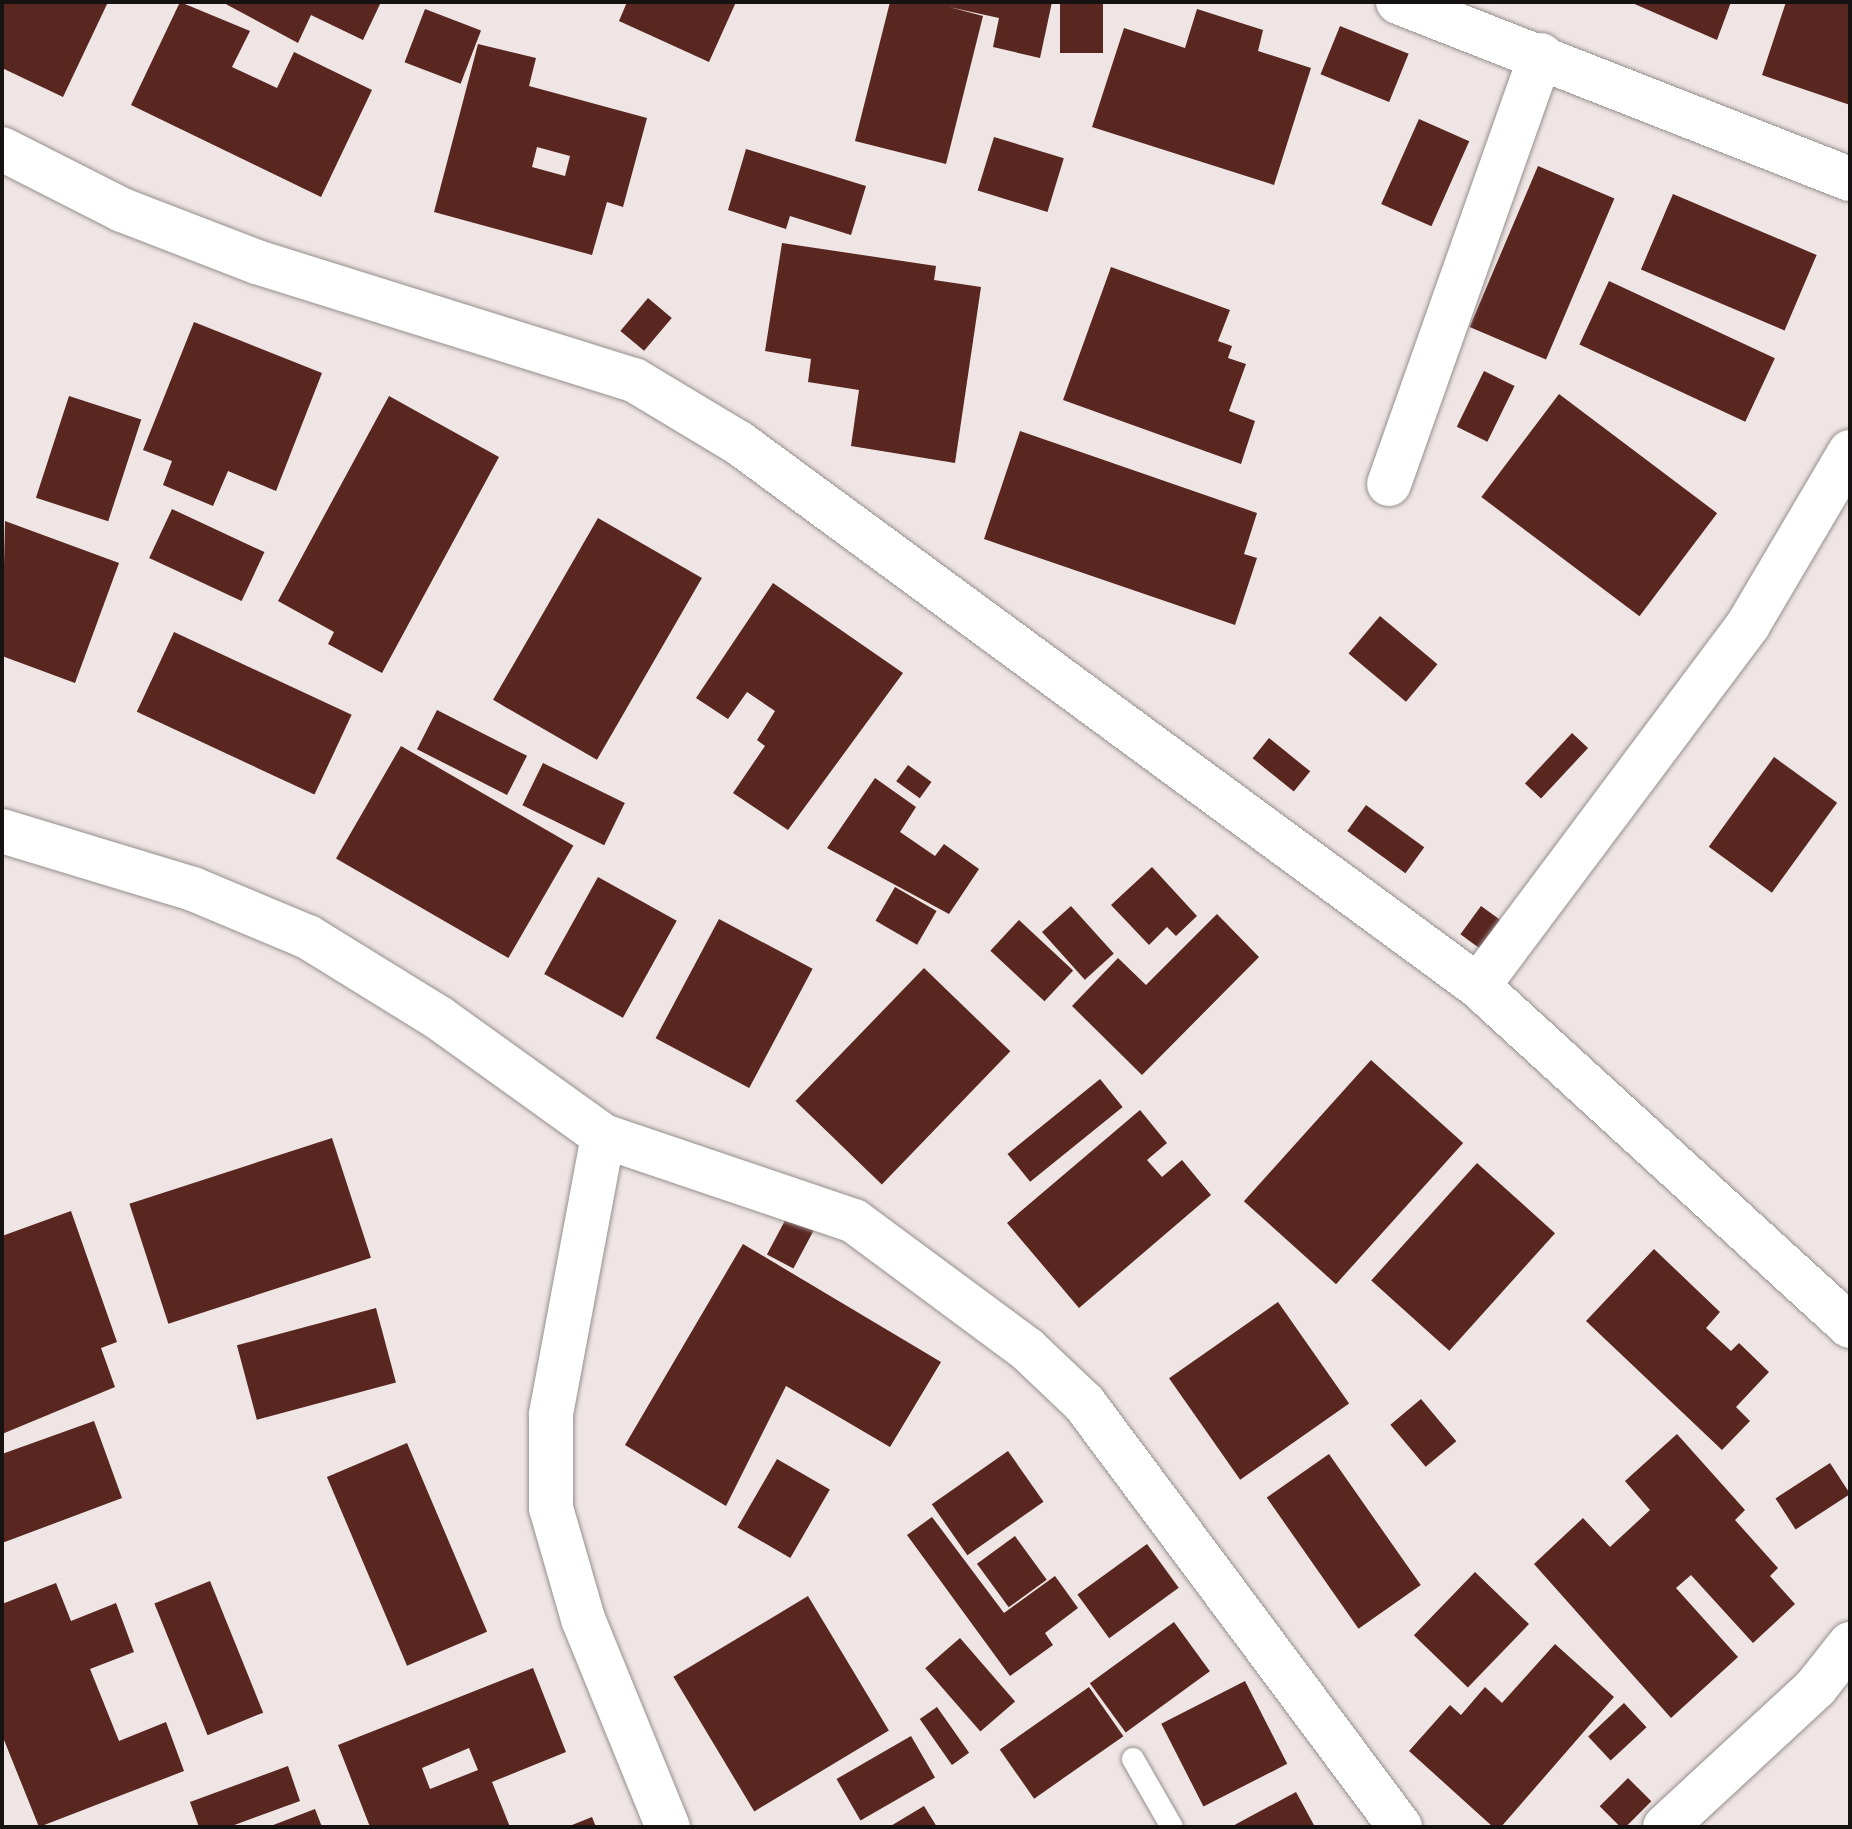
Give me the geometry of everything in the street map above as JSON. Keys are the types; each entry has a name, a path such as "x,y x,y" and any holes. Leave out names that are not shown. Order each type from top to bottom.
{"street":[{"path":"1398,2 1541,55 1850,179"},
{"path":"1389,484 1541,55"},
{"path":"2,149 122,210 257,262 634,380 739,443 1478,986 1850,1326"},
{"path":"1478,986 1748,625 1850,452"},
{"path":"2,831 193,889 308,937 439,1018 603,1136 854,1221 1027,1349 1084,1403 1400,1827"},
{"path":"603,1136 551,1415 551,1508 583,1619 668,1827"},
{"path":"1665,1827 1816,1687 1850,1644"}],"lane":[{"path":"1133,1759 1172,1827"}],"building":[{"path":"2,2 108,2 63,97 2,68"},
{"path":"180,2 250,31 232,67 277,88 294,52 372,90 321,197 131,105"},
{"path":"222,2 381,2 363,40 311,15 298,43"},
{"path":"627,2 736,2 709,62 619,21"},
{"path":"890,2 1052,2 1040,58 993,47 999,18 949,7 983,16 946,164 855,141"},
{"path":"1060,2 1103,2 1103,53 1060,53"},
{"path":"1630,2 1731,2 1717,40"},
{"path":"1786,2 1850,2 1850,105 1762,75"},
{"path":"425,9 481,31 461,84 405,62"},
{"path":"1197,9 1263,30 1258,51 1311,68 1274,185 1092,127 1124,28 1185,48"},
{"path":"1340,26 1409,54 1389,102 1321,74"},
{"path":"478,44 536,58 529,86 647,118 623,207 607,202 592,255 434,212","holes":["537,147 570,156 565,176 532,167"]},
{"path":"1419,119 1469,141 1431,226 1381,204"},
{"path":"994,137 1064,158 1047,212 978,191"},
{"path":"746,149 866,186 851,235 790,216 786,229 728,210"},
{"path":"1538,166 1614,198 1546,360 1470,327"},
{"path":"1673,194 1817,255 1785,330 1641,269"},
{"path":"782,243 936,266 934,280 981,287 955,463 851,446 859,390 808,382 811,359 765,351"},
{"path":"1111,267 1230,310 1218,341 1232,346 1228,358 1246,364 1229,411 1255,421 1241,464 1063,400"},
{"path":"1609,281 1775,358 1745,422 1579,344"},
{"path":"648,298 672,318 644,351 620,331"},
{"path":"194,322 322,373 276,491 228,471 213,506 163,485 172,461 143,450"},
{"path":"1484,371 1515,386 1487,442 1457,427"},
{"path":"1559,394 1717,513 1639,616 1481,497"},
{"path":"69,396 141,419 108,521 36,498"},
{"path":"389,396 499,457 382,673 328,644 334,632 278,601"},
{"path":"1020,431 1257,513 1244,554 1257,558 1235,625 984,539"},
{"path":"172,509 264,552 242,601 149,558"},
{"path":"598,518 702,578 597,760 493,700"},
{"path":"5,521 119,563 75,683 2,656"},
{"path":"773,583 903,673 788,830 733,793 765,746 757,740 775,711 747,692 728,719 696,698"},
{"path":"1380,616 1437,664 1406,702 1349,654"},
{"path":"174,632 352,715 314,795 137,712"},
{"path":"437,710 527,756 507,795 417,749"},
{"path":"1572,733 1588,748 1541,798 1525,783"},
{"path":"1269,738 1310,771 1294,792 1253,758"},
{"path":"401,746 573,845 508,958 336,859"},
{"path":"1774,757 1837,803 1772,893 1709,847"},
{"path":"543,763 625,803 604,845 522,805"},
{"path":"908,765 931,782 920,798 896,781"},
{"path":"875,778 916,807 900,832 935,856 944,844 979,869 949,914 827,848"},
{"path":"1366,805 1424,847 1405,873 1347,831"},
{"path":"1152,867 1197,916 1176,936 1167,927 1149,945 1111,905"},
{"path":"598,877 677,921 623,1018 544,974"},
{"path":"895,887 937,911 917,945 876,921"},
{"path":"1071,906 1114,954 1085,980 1042,932"},
{"path":"1481,906 1500,920 1480,948 1460,934"},
{"path":"1217,914 1259,957 1142,1075 1072,1006 1118,958 1146,985"},
{"path":"719,919 813,969 749,1088 656,1038"},
{"path":"1019,920 1073,970 1044,1001 990,951"},
{"path":"924,968 1010,1051 882,1184 795,1101"},
{"path":"1371,1060 1463,1143 1336,1284 1244,1201"},
{"path":"1100,1079 1123,1107 1030,1182 1008,1154"},
{"path":"1140,1110 1167,1143 1147,1160 1162,1177 1182,1160 1211,1195 1079,1308 1007,1223"},
{"path":"332,1138 371,1258 168,1324 129,1204"},
{"path":"1477,1163 1555,1233 1449,1351 1371,1280"},
{"path":"71,1211 117,1342 101,1348 115,1387 2,1434 2,1236"},
{"path":"789,1213 815,1227 793,1269 767,1254"},
{"path":"743,1244 941,1362 890,1447 786,1386 726,1506 625,1445"},
{"path":"1654,1249 1720,1312 1706,1328 1731,1351 1739,1343 1769,1372 1736,1407 1750,1421 1722,1450 1586,1321"},
{"path":"1278,1302 1349,1404 1240,1480 1169,1378"},
{"path":"376,1308 396,1382 257,1420 237,1345"},
{"path":"1421,1399 1456,1441 1426,1467 1390,1425"},
{"path":"94,1421 122,1498 2,1543 2,1454"},
{"path":"1677,1434 1745,1510 1735,1520 1778,1568 1770,1576 1795,1604 1753,1643 1691,1575 1676,1588 1738,1657 1671,1718 1534,1564 1583,1518 1610,1547 1650,1510 1625,1481"},
{"path":"407,1443 487,1632 407,1666 327,1477"},
{"path":"1008,1451 1044,1502 967,1555 932,1504"},
{"path":"1329,1454 1421,1585 1359,1629 1267,1498"},
{"path":"777,1459 830,1490 790,1558 738,1527"},
{"path":"1830,1463 1850,1494 1796,1529 1775,1498"},
{"path":"932,1517 1004,1613 1055,1576 1078,1608 1045,1633 1053,1645 1010,1676 907,1535"},
{"path":"1015,1536 1047,1580 1009,1607 977,1564"},
{"path":"1147,1544 1179,1588 1109,1638 1077,1595"},
{"path":"1475,1572 1529,1624 1468,1687 1414,1635"},
{"path":"210,1581 263,1713 208,1735 154,1603"},
{"path":"56,1583 71,1621 116,1603 134,1652 90,1669 119,1741 166,1722 184,1771 39,1827 2,1735 2,1604"},
{"path":"808,1596 889,1731 754,1811 673,1677"},
{"path":"1174,1622 1210,1671 1126,1732 1090,1683"},
{"path":"960,1638 1015,1701 980,1732 925,1668"},
{"path":"1555,1644 1614,1697 1501,1827 1493,1827 1409,1751 1450,1705 1461,1715 1485,1687 1502,1703"},
{"path":"533,1668 566,1752 492,1782 510,1827 370,1827 338,1745","holes":["469,1748 478,1770 430,1789 422,1768"]},
{"path":"1245,1681 1287,1764 1203,1807 1161,1724"},
{"path":"1089,1687 1123,1736 1034,1799 1000,1750"},
{"path":"1624,1703 1647,1727 1611,1761 1588,1736"},
{"path":"937,1707 969,1753 952,1765 920,1719"},
{"path":"911,1736 935,1778 861,1821 837,1779"},
{"path":"288,1766 300,1801 229,1827 199,1827 190,1802"},
{"path":"1628,1778 1651,1801 1626,1827 1620,1827 1600,1806"},
{"path":"1296,1792 1315,1827 1231,1827 1240,1822"},
{"path":"924,1806 937,1827 889,1827"},
{"path":"315,1809 322,1827 268,1827"},
{"path":"592,1817 596,1827 567,1827"}]}
